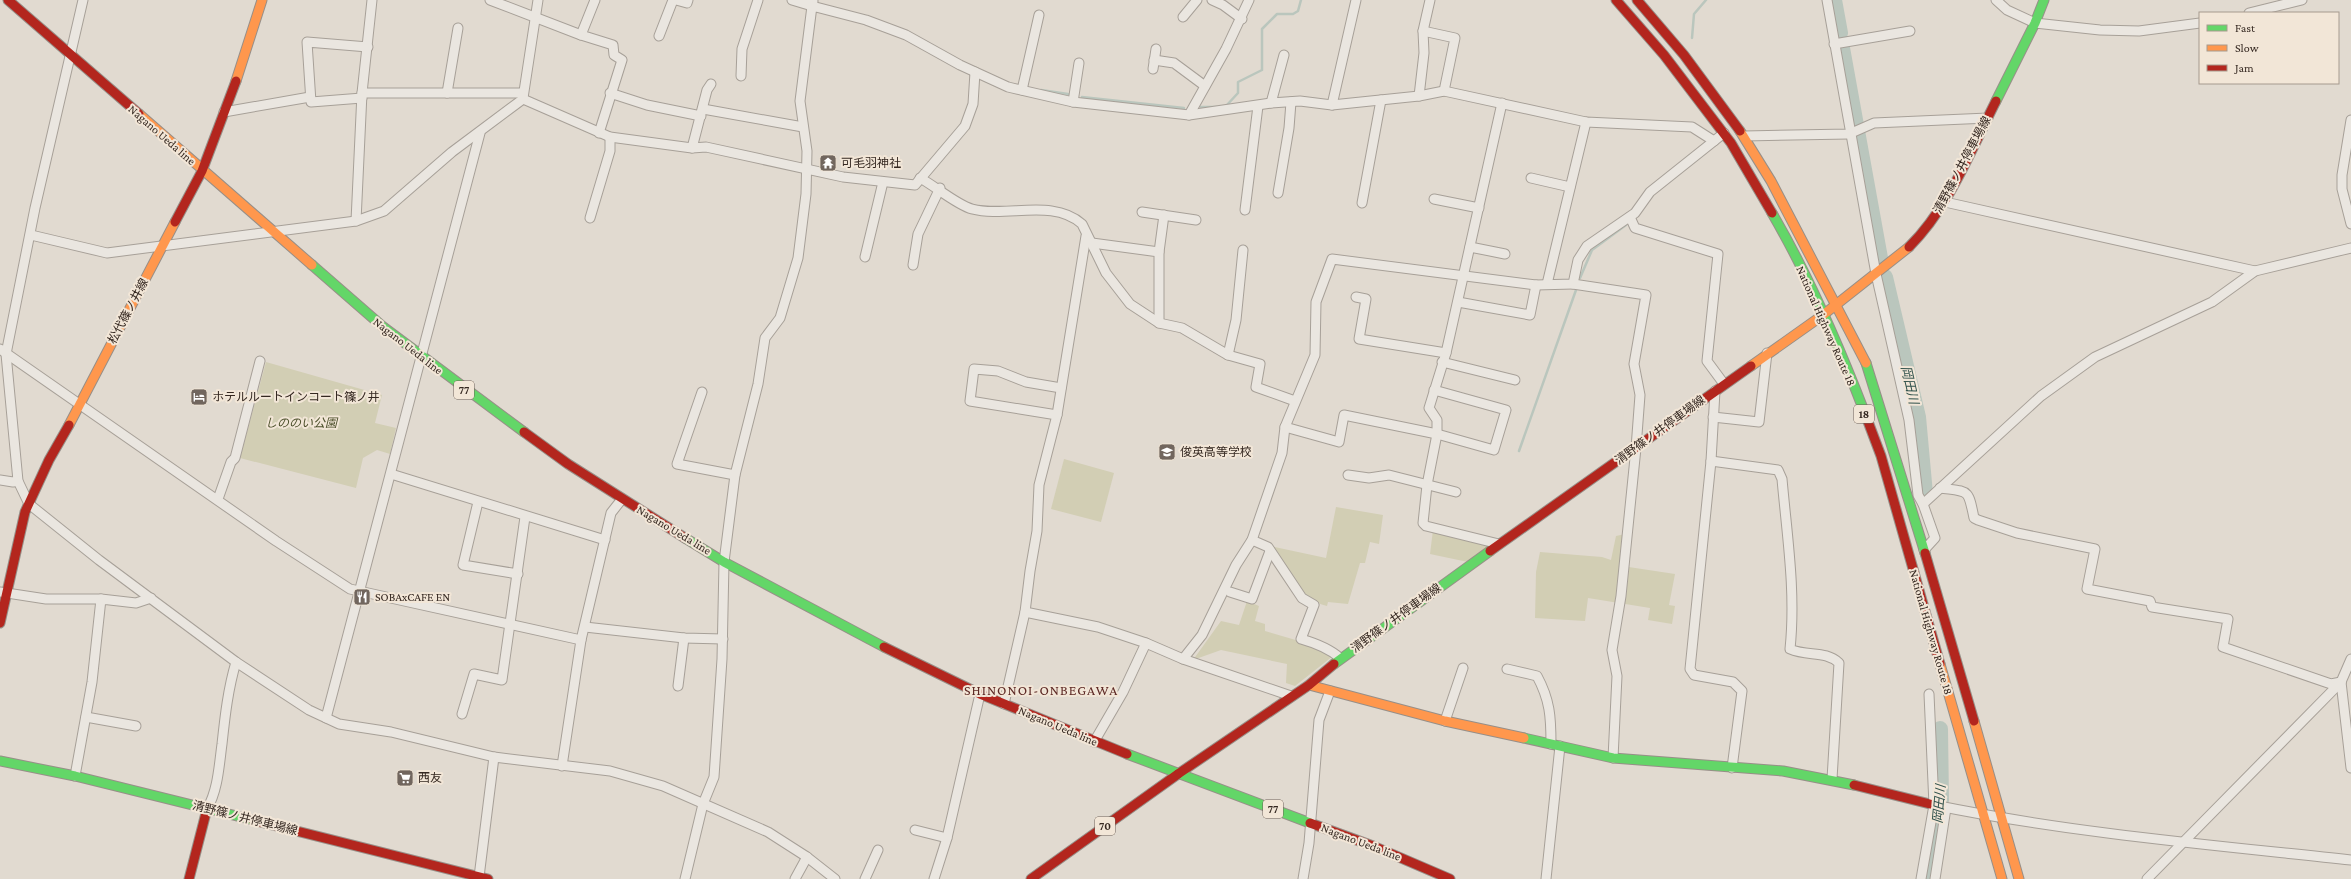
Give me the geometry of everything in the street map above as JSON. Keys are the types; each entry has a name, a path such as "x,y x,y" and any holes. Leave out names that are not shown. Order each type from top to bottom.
{"main road":[{"name":"Nagano Ueda line","path":"8,0 371,317 518,429 622,499 724,562 843,627 980,694 1094,742 1373,846 1450,879"},
{"name":"松代篠ノ井線","path":"0,623 3,593 29,504 49,460 202,171 224,112 262,0"},
{"name":"National Highway Route 18","path":"1616,0 1664,56 1724,133 1786,237 1850,375 1881,456 2002,879"},
{"name":"National Highway Route 18","path":"1638,0 1684,55 1744,136 1772,181 1867,366 1924,550 2003,818 2019,879"},
{"name":"清野篠ノ井停車場線","path":"1178,774 1309,685 1340,658 1767,353 1823,315 1835,304 1903,253 1925,231 1945,202 2035,23 2044,0"},
{"path":"1309,685 1445,721 1613,758 1783,771 1832,779 1934,805"},
{"name":"清野篠ノ井停車場線","path":"0,760 75,776 484,878"},
{"name":"70","path":"1031,879 1178,774"},
{"path":"189,879 207,809"}],"street":[{"path":"83,0 35,208 31,235 3,352 18,481 29,504 99,560 236,662 309,710 326,718 339,724 391,732 494,757 610,771 663,786 768,832 807,857 835,879"},
{"path":"356,221 362,96 372,0"},
{"path":"490,0 536,16 581,35 613,45 614,55 622,60 610,93 599,133"},
{"path":"31,235 107,253 163,244 356,221 384,211 452,152 480,133 523,96 538,0"},
{"path":"581,35 595,0"},
{"path":"659,36 675,0 687,3 688,0"},
{"path":"741,76 742,49 758,0"},
{"path":"792,0 813,3 906,35 975,72 1008,87 1073,102 1189,115 1271,103 1300,101 1332,105 1419,96 1444,91 1586,122 1692,127 1714,141"},
{"path":"1183,17 1197,0"},
{"path":"1212,0 1223,5 1242,19"},
{"path":"1189,115 1242,19 1249,0"},
{"path":"1332,105 1356,0"},
{"path":"1419,96 1424,53 1423,31 1430,0"},
{"path":"1827,0 1834,44 1855,131 1876,274 1909,420 1918,495 1923,504 1935,538 1924,550"},
{"path":"1996,0 2007,10 2035,23 2100,30 2139,31 2199,23"},
{"path":"2253,12 2302,0"},
{"path":"685,879 703,804 714,777 723,639 724,562 735,475 758,384 765,338 780,318 798,258 807,170 807,151 800,101 813,3"},
{"path":"1022,90 1040,15"},
{"path":"447,93 458,28"},
{"path":"1423,31 1455,38 1444,91"},
{"path":"1834,44 1910,32"},
{"path":"368,47 306,42 311,102 362,96 447,93 523,96 610,137 616,136 692,148 706,147 807,170 915,186 920,178 965,126 973,104 975,72"},
{"path":"1156,49 1154,64 1174,64 1205,86"},
{"path":"1271,103 1284,55"},
{"path":"1073,102 1079,63"},
{"path":"692,148 707,90 711,84"},
{"path":"610,93 648,105 803,127"},
{"path":"224,112 310,97"},
{"path":"1362,202 1380,100"},
{"path":"1278,193 1289,128 1291,102"},
{"path":"1499,544 1426,526 1423,523 1427,485 1437,434 1436,420 1429,408 1446,353 1502,103"},
{"path":"1245,210 1258,106"},
{"path":"1744,136 1855,131 1874,123 1988,118"},
{"path":"2351,120 2342,176 2342,189 2351,224"},
{"path":"1547,284 1586,122"},
{"path":"326,718 480,133"},
{"path":"1573,284 1578,260 1587,246 1635,213 1650,192 1724,133"},
{"path":"590,218 610,151 610,137"},
{"path":"920,178 940,188 972,209 993,211 1054,211 1076,219 1082,224 1086,236 1092,243 1106,273 1126,300 1144,315 1158,323 1182,328 1228,354 1260,364 1256,387 1295,401"},
{"path":"1531,178 1570,187"},
{"path":"865,257 883,182"},
{"path":"913,265 918,234 940,188"},
{"path":"1434,199 1479,208"},
{"path":"1945,202 2254,271"},
{"path":"1142,212 1196,220"},
{"path":"1158,323 1159,252 1164,215"},
{"path":"1630,217 1635,228 1718,254 1707,361 1724,384"},
{"path":"1004,704 1025,612 1037,531 1039,485 1057,415 1086,236"},
{"path":"1092,243 1159,252"},
{"path":"1470,248 1505,254"},
{"path":"1923,504 2040,396 2095,357 2212,302 2254,271 2351,248"},
{"path":"1228,354 1236,320 1243,250"},
{"path":"1183,659 1202,635 1236,565 1252,540 1282,453 1285,427 1315,355 1316,302 1332,259 1463,277 1536,285 1573,284 1646,295 1634,364 1640,395 1636,448 1621,596 1612,650 1617,676 1613,758"},
{"path":"1458,302 1530,315 1536,285"},
{"path":"1356,297 1366,299 1359,339 1446,353"},
{"path":"3,352 218,499 282,545 350,589 581,640"},
{"path":"1713,417 1759,422 1767,353"},
{"path":"218,499 231,462 235,458 260,361"},
{"path":"1442,362 1515,380"},
{"path":"1057,415 970,401 974,369 998,371 1026,382 1061,388"},
{"path":"1285,427 1339,442 1344,415 1437,434 1494,450 1506,410 1434,390"},
{"path":"1714,391 1711,461 1690,669 1694,675 1732,682 1742,691 1732,768"},
{"path":"702,392 678,464 735,475"},
{"path":"1711,461 1778,470 1782,479 1791,568 1792,628 1790,649 1800,654 1832,656 1839,663 1832,779"},
{"path":"391,474 525,517 605,540"},
{"path":"1348,475 1369,478 1389,476 1456,492"},
{"path":"0,480 13,482 18,481"},
{"path":"1940,488 1966,491 1970,496 1974,518 1978,520 2018,533 2095,549 2087,589 2150,601 2152,607 2228,619 2223,647 2331,684 2341,682"},
{"path":"562,766 581,640 611,513 622,499"},
{"path":"478,502 463,565 518,574"},
{"path":"462,714 474,674 502,680 525,517"},
{"path":"1252,540 1268,547 1302,598 1314,605 1301,639 1329,650 1340,658"},
{"path":"1230,592 1252,599 1270,551"},
{"path":"3,593 46,599 101,599 136,603 151,598"},
{"path":"75,776 92,682 101,599"},
{"path":"1025,612 1098,626 1146,643 1183,659 1291,696"},
{"path":"585,627 684,638 723,639"},
{"path":"678,686 684,638"},
{"path":"1094,742 1124,692 1146,643"},
{"path":"207,809 213,798 217,779 230,685 236,662"},
{"path":"2147,879 2341,682 2350,664"},
{"path":"1445,721 1463,668"},
{"path":"1507,669 1537,676 1545,691 1552,715 1550,744"},
{"path":"2341,682 2351,768"},
{"path":"1303,879 1309,843 1309,822 1319,720 1330,691"},
{"path":"934,879 947,838 980,694"},
{"path":"1921,879 1934,805 1929,694"},
{"path":"86,716 136,726"},
{"path":"1546,879 1560,746"},
{"path":"484,878 494,757"},
{"path":"1934,805 2003,818 2182,842 2351,860"},
{"path":"1935,879 1945,807"},
{"path":"915,830 947,838"},
{"path":"865,879 878,850"},
{"path":"795,879 807,857"}],"green space":[{"name":"しののい公園","path":"266,362 382,395 375,423 396,428 390,454 377,450 363,458 356,488 240,458"},
{"path":"1064,459 1114,473 1101,522 1051,509"},
{"path":"1336,507 1383,515 1379,544 1370,542 1365,563 1360,563 1348,604 1328,602 1327,606 1317,603 1301,590 1287,573 1270,546 1326,558"},
{"path":"1433,530 1490,545 1468,562 1430,554"},
{"path":"1625,534 1622,566 1675,574 1669,605 1675,606 1672,624 1648,620 1650,608 1588,598 1585,621 1535,618 1536,572 1540,552 1602,557 1611,560 1616,536"},
{"path":"1247,601 1259,606 1255,621 1265,624 1265,631 1299,641 1333,656 1295,686 1286,683 1287,664 1221,650 1193,660 1221,621 1239,625"}],"waterway":[{"path":"1226,106 1238,93 1238,82 1262,70 1262,29 1277,14 1293,14 1298,11 1301,0"},
{"path":"1692,38 1694,14 1706,0"},
{"name":"岡田川","path":"1834,0 1840,33"},
{"name":"岡田川","path":"1842,48 1880,258"},
{"path":"1041,90 1068,94"},
{"path":"1082,97 1184,108"},
{"path":"1201,107 1217,107"},
{"path":"1580,278 1592,250 1626,225"},
{"name":"岡田川","path":"1885,277 1918,417 1925,494"},
{"path":"1519,451 1576,290"},
{"name":"岡田川","path":"1928,879 1941,800 1940,729"}],"traffic: fast":[{"path":"1996,101 2035,23 2044,0"},
{"path":"1772,213 1798,260 1822,310 1864,411"},
{"path":"312,265 382,326 524,432"},
{"path":"1866,363 1925,553"},
{"path":"685,538 724,562 884,647"},
{"path":"1334,664 1490,551"},
{"path":"1524,738 1613,758 1783,771 1854,785"},
{"path":"1127,754 1310,823"},
{"path":"0,761 75,776 253,820"}],"traffic: slow":[{"path":"236,81 262,0"},
{"path":"139,114 312,265"},
{"path":"1740,131 1771,181 1866,363"},
{"path":"69,425 175,222"},
{"path":"1751,366 1823,315 1909,247"},
{"path":"1940,664 2002,879"},
{"path":"1309,685 1445,721 1524,738"},
{"path":"1974,721 2019,879"}],"traffic: jam":[{"path":"8,0 139,114"},
{"path":"1616,0 1664,55 1731,143 1772,213"},
{"path":"1637,0 1684,55 1740,131"},
{"path":"175,222 202,171 236,81"},
{"path":"1909,247 1936,214 1947,197 1968,159 1996,101"},
{"path":"1490,551 1751,366"},
{"path":"1864,411 1881,456 1940,664"},
{"path":"0,623 25,512 49,460 69,425"},
{"path":"524,432 568,464 685,538"},
{"path":"1925,553 1974,721"},
{"path":"884,647 980,694 1127,754"},
{"path":"1178,774 1309,685 1334,664"},
{"path":"1031,879 1178,774"},
{"path":"1854,785 1934,805"},
{"path":"189,879 207,809"},
{"path":"253,820 488,879"},
{"path":"1310,823 1373,846 1450,879"}],"place":[{"name":"可毛羽神社","path":"828,163"},
{"name":"ホテルルートインコート篠ノ井","path":"199,397"},
{"name":"俊英高等学校","path":"1167,452"},
{"name":"SOBAxCAFE EN","path":"362,597"},
{"name":"西友","path":"405,778"}],"district":[{"name":"SHINONOI-ONBEGAWA","path":"1041,690"}]}
